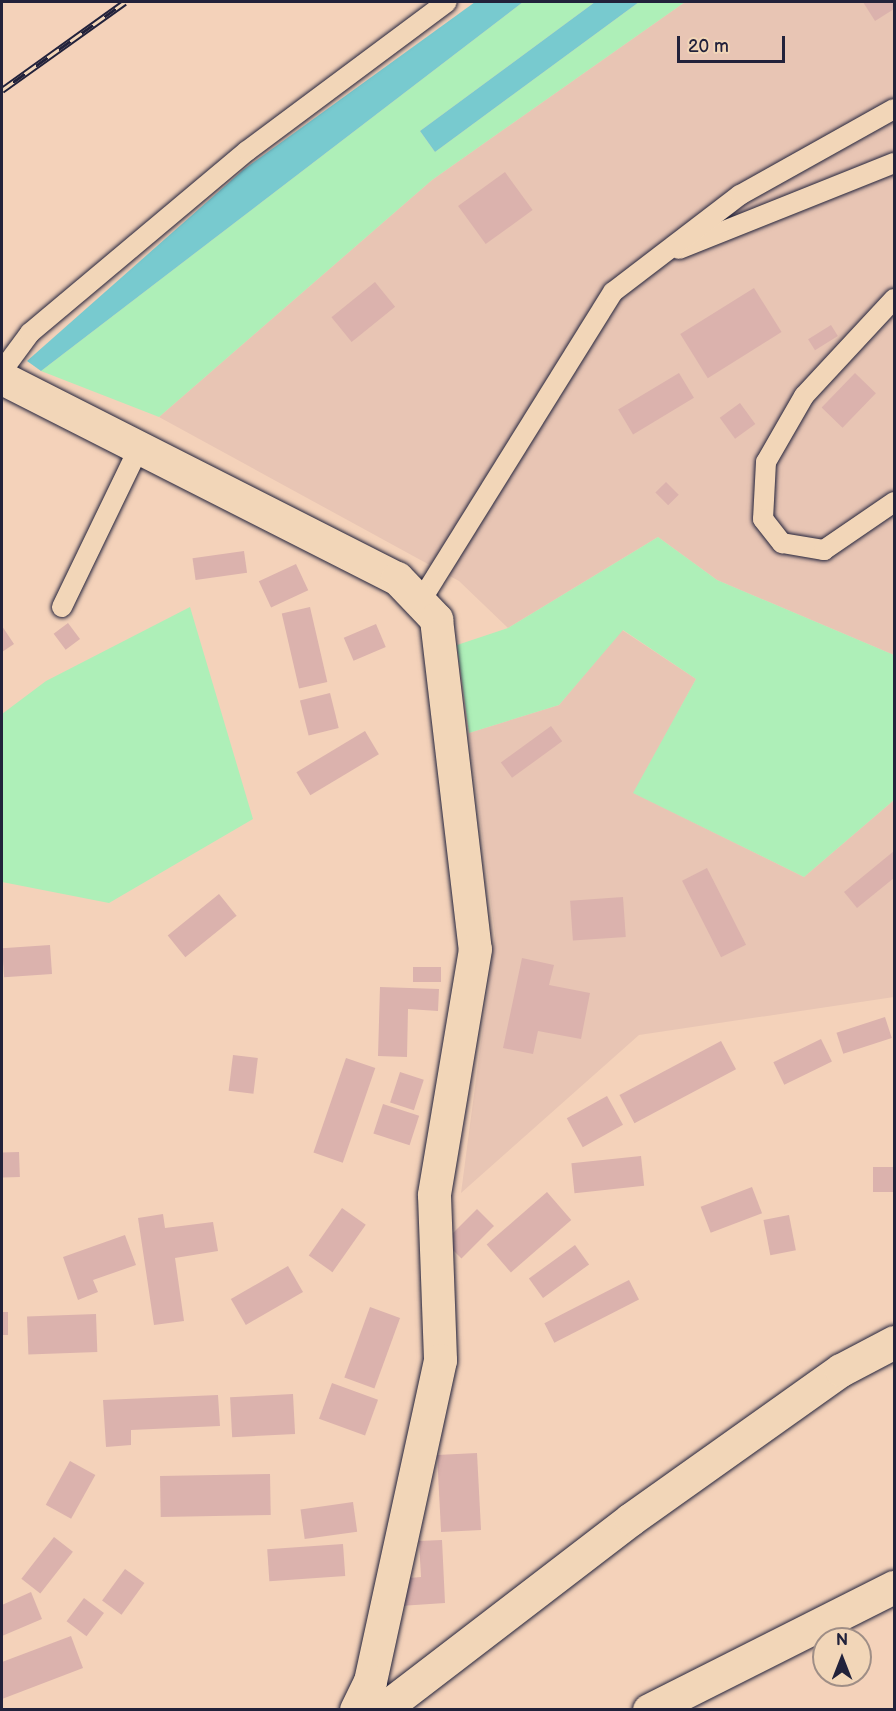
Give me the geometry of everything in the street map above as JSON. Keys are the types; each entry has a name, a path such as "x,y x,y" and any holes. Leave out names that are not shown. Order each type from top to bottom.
{"street":[{"path":"2,378 397,578 436,619 475,949 434,1195 440,1360 370,1681 356,1710"},
{"path":"382,1710 631,1519 841,1371 894,1342"},
{"path":"650,1710 894,1587"}],"lane":[{"path":"2,371 30,333 247,151 447,2"},
{"path":"420,602 613,292 740,195 894,109"},
{"path":"657,258 894,163"},
{"path":"894,299 804,396 766,462 763,519 782,543 824,550 894,502"},
{"path":"62,607 139,448"}],"shaded area":[{"path":"685,2 894,2 894,655 717,580 658,537 508,628 459,581 159,417 432,180"},
{"path":"622,630 696,679 634,793 804,877 894,800 894,997 639,1035 461,1193 495,935 469,733 559,705"}],"green space":[{"path":"523,2 595,2 420,131 435,152 639,2 685,2 432,180 159,417 41,371"},
{"path":"658,537 717,580 894,655 894,800 804,877 633,793 696,679 623,630 559,705 469,733 457,645 508,628"},
{"path":"190,607 253,819 109,903 2,882 2,714 46,681"}],"water":[{"path":"475,2 523,2 41,371 27,361 243,170"},
{"path":"595,2 639,2 435,152 420,131"}],"building":[{"path":"863,2 894,2 894,9 875,21"},
{"path":"505,172 533,210 486,244 458,206"},
{"path":"375,282 395,307 352,342 331,317"},
{"path":"754,288 782,332 708,378 680,334"},
{"path":"831,325 838,336 815,350 808,339"},
{"path":"679,373 694,398 633,434 618,410"},
{"path":"855,373 876,393 843,428 822,408"},
{"path":"740,403 755,424 735,439 720,418"},
{"path":"666,482 679,495 668,505 655,493"},
{"path":"244,551 247,573 196,580 193,558"},
{"path":"296,564 308,590 271,608 259,581"},
{"path":"310,607 327,682 299,689 282,614"},
{"path":"68,623 80,639 66,650 54,634"},
{"path":"376,624 386,647 354,661 344,638"},
{"path":"2,626 14,644 2,652"},
{"path":"330,693 339,728 309,735 300,700"},
{"path":"551,726 562,741 512,778 501,762"},
{"path":"365,731 379,754 310,795 296,772"},
{"path":"894,851 894,878 857,908 844,892"},
{"path":"707,868 746,945 721,957 682,881"},
{"path":"219,894 237,916 185,957 168,936"},
{"path":"623,897 626,937 573,941 570,901"},
{"path":"50,945 52,974 4,977 2,948"},
{"path":"522,958 554,965 549,985 590,993 581,1039 538,1031 533,1054 503,1048"},
{"path":"413,967 441,967 441,982 413,982"},
{"path":"380,987 439,989 438,1011 408,1009 407,1057 378,1056"},
{"path":"885,1017 892,1038 843,1054 836,1033"},
{"path":"821,1039 832,1061 784,1085 773,1062"},
{"path":"721,1041 736,1069 634,1123 619,1095"},
{"path":"233,1055 258,1058 253,1094 229,1091"},
{"path":"346,1058 375,1068 343,1163 313,1153"},
{"path":"400,1072 424,1080 414,1110 390,1102"},
{"path":"607,1096 623,1125 583,1147 567,1118"},
{"path":"383,1104 419,1116 410,1145 373,1133"},
{"path":"19,1152 20,1177 3,1178 2,1153"},
{"path":"641,1156 644,1186 575,1193 571,1163"},
{"path":"873,1167 894,1167 894,1192 873,1192"},
{"path":"752,1187 762,1213 711,1233 701,1207"},
{"path":"547,1192 571,1220 511,1272 487,1244"},
{"path":"342,1208 366,1225 332,1272 309,1256"},
{"path":"477,1209 494,1226 461,1258 444,1242"},
{"path":"163,1214 165,1228 213,1222 218,1251 175,1258 184,1321 154,1325 138,1218"},
{"path":"789,1215 796,1250 770,1255 763,1220"},
{"path":"125,1235 136,1265 93,1280 98,1292 78,1300 63,1257"},
{"path":"575,1245 589,1264 543,1298 529,1279"},
{"path":"288,1266 303,1292 246,1325 231,1299"},
{"path":"629,1280 639,1300 554,1343 544,1323"},
{"path":"370,1307 400,1318 374,1388 344,1377"},
{"path":"2,1312 8,1312 8,1335 2,1335"},
{"path":"96,1314 97,1352 28,1354 27,1316"},
{"path":"332,1383 378,1400 365,1435 319,1419"},
{"path":"293,1394 295,1434 232,1437 230,1397"},
{"path":"218,1395 220,1426 131,1430 131,1445 106,1447 103,1400"},
{"path":"477,1453 481,1530 441,1532 437,1455"},
{"path":"70,1461 95,1475 71,1519 46,1505"},
{"path":"270,1474 271,1515 161,1517 160,1476"},
{"path":"353,1502 357,1532 305,1539 301,1509"},
{"path":"54,1537 73,1552 40,1594 21,1579"},
{"path":"442,1540 445,1603 400,1606 398,1579 421,1577 419,1541"},
{"path":"343,1544 345,1576 269,1581 267,1549"},
{"path":"125,1569 144,1583 121,1615 102,1601"},
{"path":"31,1592 42,1619 2,1636 2,1605"},
{"path":"84,1598 104,1613 87,1636 67,1621"},
{"path":"71,1636 83,1668 2,1699 2,1662"}],"railway":[{"path":"2,90 125,2"}]}
